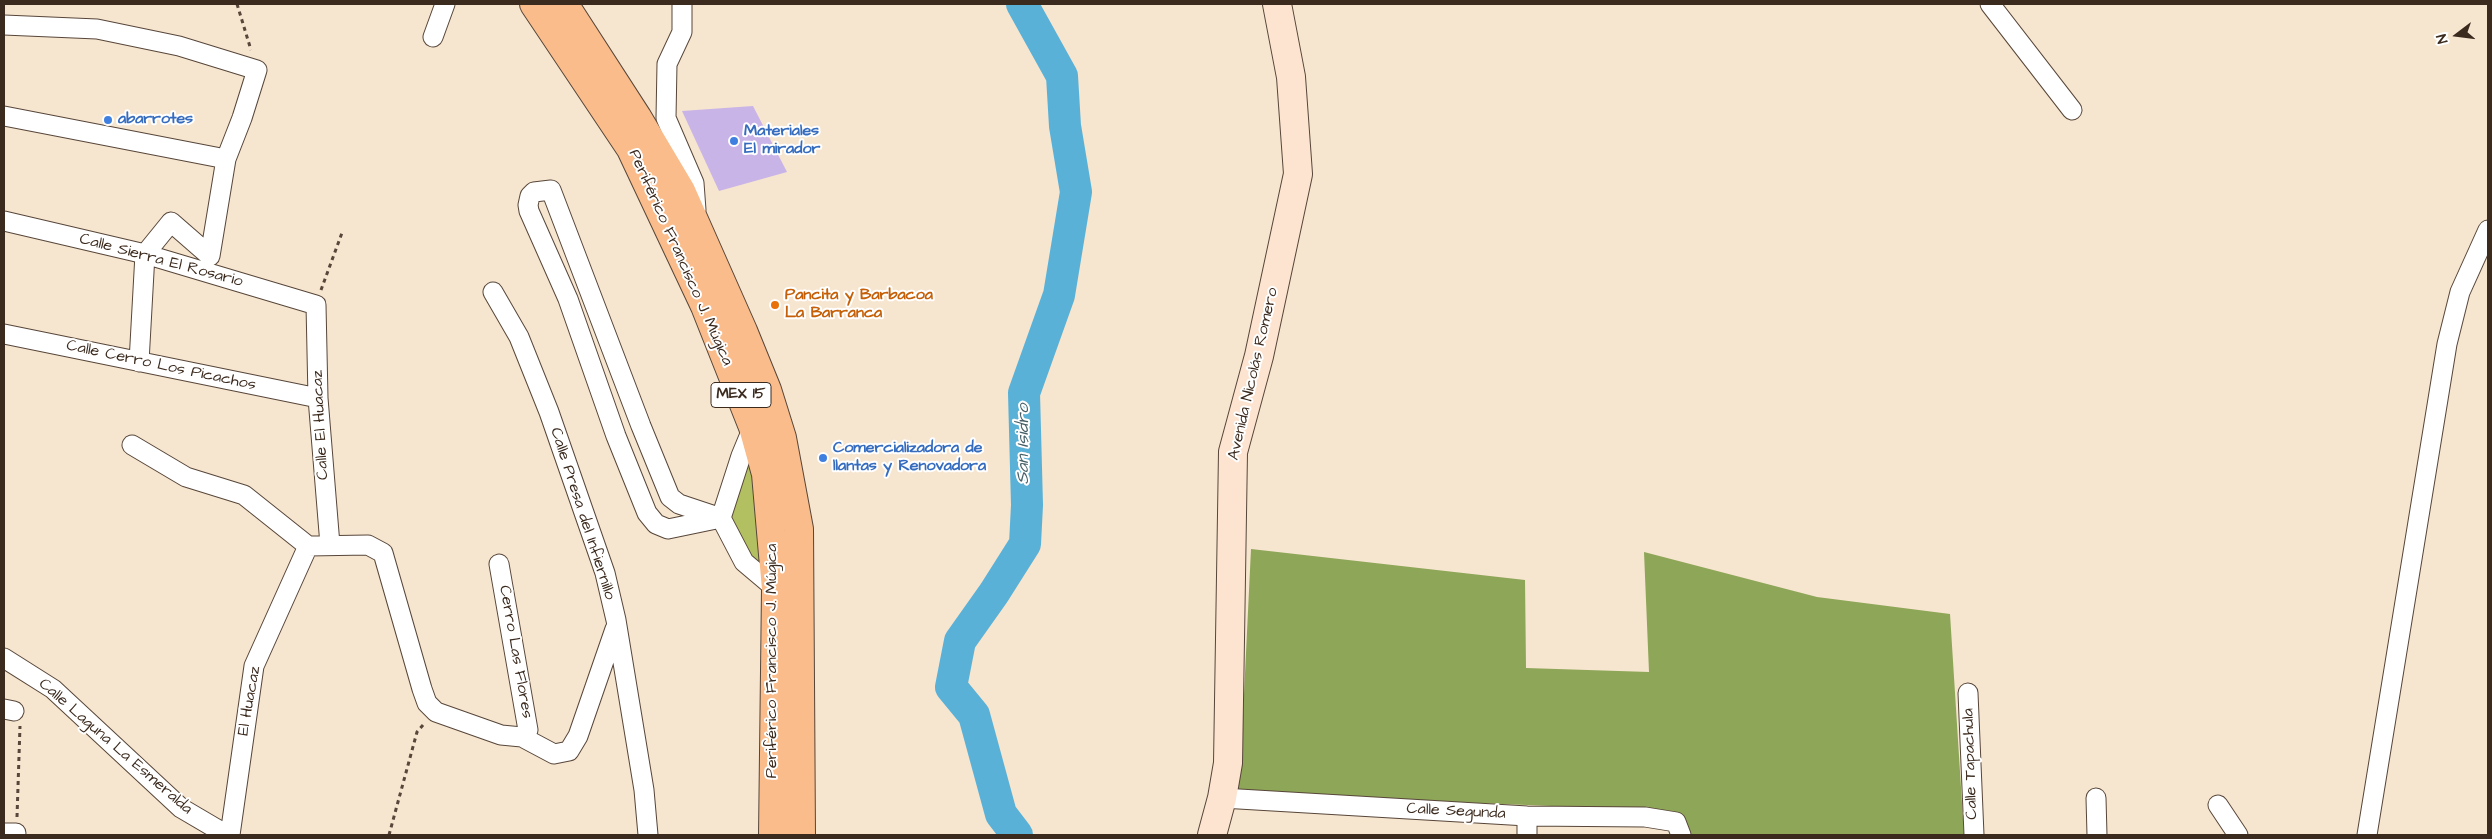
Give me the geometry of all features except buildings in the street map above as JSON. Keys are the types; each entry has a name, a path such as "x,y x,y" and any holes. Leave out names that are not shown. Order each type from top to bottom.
{"main road":[{"name":"Periférico Francisco J. Múgica","path":"534,4 631,149 705,306 753,427 766,474 776,590 773,835"},
{"name":"Periférico Francisco J. Múgica","path":"564,4 642,125 681,190 766,390 782,438 799,530 801,835"}],"street":[{"path":"433,37 445,4"},
{"path":"682,4 682,32 667,64 666,118 694,184 697,226"},
{"name":"Avenida Nicolás Romero","path":"1212,835 1222,798 1228,763 1233,452 1259,356 1298,174 1291,77 1277,4"},
{"path":"1990,4 2072,110"},
{"path":"4,25 97,29 179,46 257,70 242,118 226,159 210,256 171,222 145,254 139,362"},
{"path":"4,116 226,159"},
{"path":"720,518 668,528 656,524 647,513 616,436 568,300 532,217 528,205 530,196 538,190 551,190 591,290 640,426 670,497 679,504 720,518 744,562 776,590"},
{"path":"532,217 558,210"},
{"name":"Calle Sierra El Rosario","path":"4,221 145,254 316,305"},
{"path":"2368,835 2447,344 2460,292 2488,230"},
{"path":"568,300 591,290"},
{"name":"Calle Presa del Infiernillo","path":"493,292 518,337 549,412 605,573 616,624 644,790 648,835"},
{"name":"Calle El Huacaz","path":"316,305 318,398 330,545"},
{"name":"Calle Cerro Los Picachos","path":"4,334 318,398"},
{"path":"616,436 640,426"},
{"path":"720,518 753,427"},
{"path":"132,445 186,477 244,495 308,546 368,545 383,553 422,689 427,703 436,712 501,735 522,737 554,754 569,751 578,736 616,624"},
{"name":"El Huacaz","path":"228,835 254,666 308,546"},
{"name":"Cerro Las Flores","path":"499,564 528,730 522,737"},
{"name":"Calle Laguna La Esmeralda","path":"4,658 53,690 181,808 228,835"},
{"name":"Calle Tapachula","path":"1968,694 1974,835"},
{"name":"Calle Segunda","path":"1222,798 1527,816 1645,817 1676,822 1680,835"},
{"path":"2096,798 2097,835"},
{"path":"2218,806 2238,835"},
{"path":"1527,816 1527,835"}],"path":[{"path":"237,4 257,70"},
{"path":"316,305 343,230"},
{"path":"9,710 21,729 10,833"},
{"path":"389,835 417,732 436,712"}],"green space":[{"path":"752,446 766,576 748,555 726,518"},
{"path":"1251,549 1525,580 1526,668 1649,672 1644,552 1817,597 1950,614 1964,835 1688,835 1682,817 1673,811 1234,793 1242,736"}],"waterway":[{"name":"San Isidro","path":"1017,835 1001,814 974,715 951,687 960,641 994,593 1025,544 1027,505 1024,393 1059,295 1076,192 1065,126 1062,76 1022,4"}],"place":[{"name":"abarrotes","path":"108,120"},
{"name":"Materiales El mirador","path":"734,141"},
{"name":"Pancita y Barbacoa La Barranca","path":"775,305"},
{"name":"Comercializadora de llantas y Renovadora","path":"823,458"}]}
